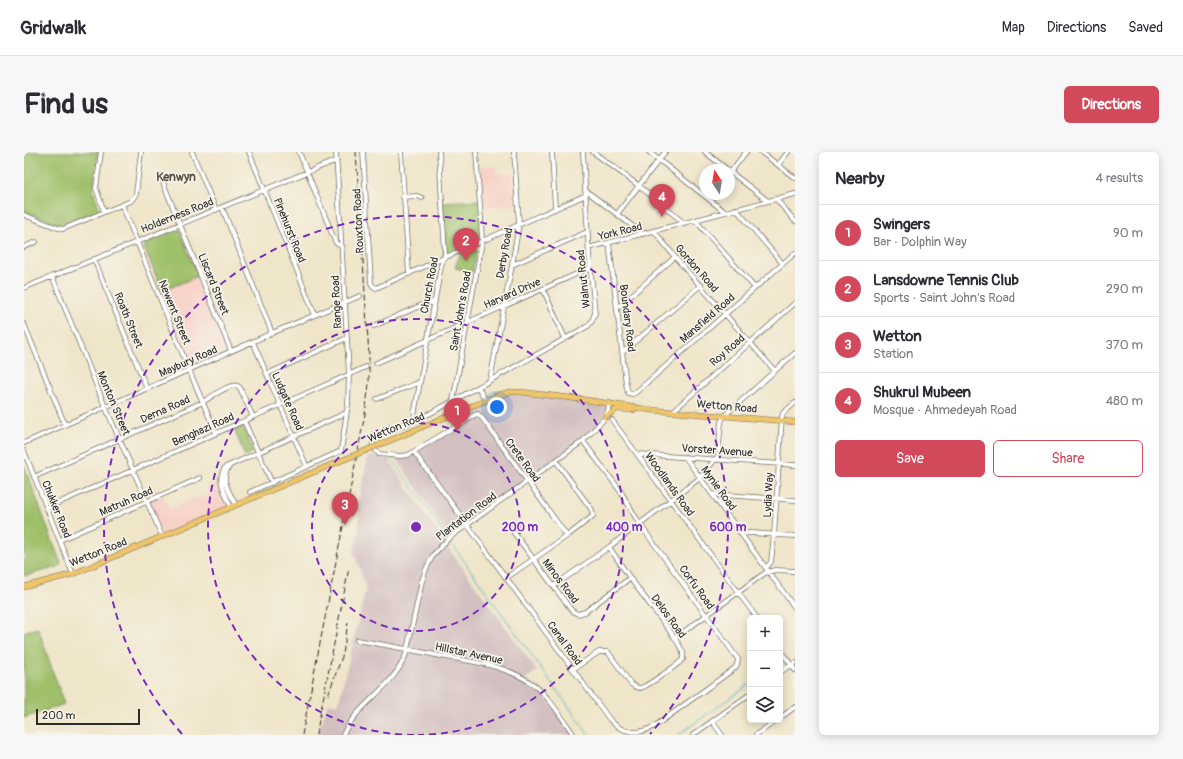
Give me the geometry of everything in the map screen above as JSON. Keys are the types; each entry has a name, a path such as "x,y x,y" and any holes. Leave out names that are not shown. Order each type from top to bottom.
{"main road":[{"name":"Wetton Road","path":"24,587 73,574 503,394 515,392 557,396 642,409 795,422"},
{"path":"605,417 618,409 642,409"}],"street":[{"path":"101,152 96,188 104,212"},
{"path":"24,215 61,229 131,201 135,197 141,152"},
{"path":"192,152 216,210"},
{"name":"Pinehurst Road","path":"249,152 315,315"},
{"path":"299,152 335,241 337,244 342,246"},
{"name":"Range Road","path":"307,467 341,451 349,393 336,152"},
{"name":"Rouxton Road","path":"363,152 371,283 374,287 378,287 408,274"},
{"path":"401,152 408,274 586,195"},
{"name":"Church Road","path":"414,420 441,266 444,258 438,152"},
{"name":"Saint John's Road","path":"453,402 466,323 482,242 476,152"},
{"name":"Derby Road","path":"490,380 519,224 514,152"},
{"path":"552,152 555,209"},
{"name":"Walnut Road","path":"414,452 404,456 379,454 376,452 372,444 373,439 453,402 588,326 594,317 595,306 588,248 583,152"},
{"path":"593,152 638,185 684,223"},
{"path":"649,152 699,191"},
{"path":"617,214 665,152"},
{"path":"705,152 719,164"},
{"path":"735,165 746,152"},
{"path":"761,152 795,178"},
{"path":"778,165 788,152"},
{"name":"Holderness Road","path":"24,288 337,160"},
{"name":"Liscard Street","path":"160,175 231,352"},
{"path":"735,176 768,201"},
{"path":"585,190 643,234"},
{"name":"York Road","path":"588,248 795,194"},
{"path":"403,197 418,196 422,198"},
{"path":"776,199 795,221"},
{"path":"711,200 725,212"},
{"name":"Newent Street","path":"122,205 216,433"},
{"path":"222,207 272,333"},
{"path":"736,209 783,264"},
{"path":"695,220 754,288"},
{"name":"Gordon Road","path":"654,231 775,371"},
{"path":"512,265 587,232"},
{"path":"24,247 36,242"},
{"name":"Boundary Road","path":"609,243 627,390 630,394"},
{"name":"Mansfield Road","path":"630,394 635,393 795,253"},
{"path":"617,308 675,257"},
{"name":"Roath Street","path":"94,259 147,389"},
{"name":"Harvard Drive","path":"376,363 590,268"},
{"name":"Monton Street","path":"52,276 106,407 162,536"},
{"path":"623,352 701,285"},
{"path":"543,289 565,338"},
{"name":"Maybury Road","path":"24,443 345,301 360,296"},
{"path":"374,326 422,305 435,301"},
{"name":"Roy Road","path":"672,412 795,303"},
{"path":"24,324 65,425"},
{"path":"267,374 347,338"},
{"name":"Ludgate Road","path":"253,342 307,467"},
{"path":"554,586 609,547 700,478 717,459 719,453 721,422 724,416 795,354"},
{"name":"Benghazi Road","path":"47,508 349,374 366,368"},
{"path":"377,399 420,382"},
{"name":"Derna Road","path":"34,476 203,402 217,393 236,385 240,388 253,417"},
{"path":"478,387 486,401"},
{"name":"Plantation Road","path":"343,735 355,717 393,677 402,664 407,649 422,581 428,563 434,553 444,542 583,440 605,417 609,403"},
{"path":"782,421 783,413 795,403"},
{"path":"234,506 220,477 222,470 234,463 346,413"},
{"path":"414,452 458,425 458,420 455,413"},
{"name":"Crete Road","path":"458,425 475,414 479,415 567,536"},
{"name":"Woodlands Road","path":"612,420 755,615"},
{"path":"244,421 272,483"},
{"name":"Lydia Way","path":"767,570 771,562 774,534 782,421"},
{"name":"Corfu Road","path":"583,440 620,492 639,523 736,655 738,659 737,664"},
{"name":"Chukker Road","path":"24,451 73,574"},
{"name":"Canal Road","path":"414,452 613,724 623,730 636,733 643,732 655,726 735,668 737,664"},
{"name":"Vorster Avenue","path":"637,454 795,465"},
{"name":"Mynie Road","path":"685,457 795,608"},
{"path":"506,578 534,560 592,518 592,510 556,461"},
{"path":"250,492 307,467"},
{"name":"Matruh Road","path":"60,540 200,478"},
{"path":"712,494 795,500"},
{"name":"Minos Road","path":"509,526 575,613 582,613 630,578"},
{"path":"741,534 751,533 795,536"},
{"name":"Delos Road","path":"573,670 595,653 605,651 612,656 631,684 635,687 644,687 683,659 683,652 675,638 630,578 609,547"},
{"path":"675,638 707,616 767,570 795,571"},
{"name":"Hillstar Avenue","path":"357,640 476,662 501,668 516,674 533,685 545,696 574,735"},
{"path":"781,651 793,664 795,670"},
{"path":"783,670 793,664"},
{"path":"693,735 747,696"},
{"path":"783,716 795,707"},
{"path":"712,722 722,735"},
{"path":"756,735 773,723"}],"shaded area":[{"path":"496,166 497,174 513,173 515,205 482,207 480,167"},
{"path":"177,228 180,229 227,347 226,350 193,365 190,363 142,244 143,241"},
{"path":"510,392 609,403 608,411 593,431 450,537 394,455 404,456 449,432 472,415 486,401"},
{"path":"368,456 388,458 444,542 537,671 525,679 539,690 575,735 318,735 328,703 338,705 366,588 354,552 359,529 359,500"},
{"path":"221,480 231,507 162,536 147,502 163,495 169,509 209,493 207,487"}],"green space":[{"path":"24,152 98,152 93,191 99,208 98,211 61,225 24,211"},
{"path":"480,200 483,241 444,258 442,202"},
{"path":"179,229 198,276 162,291 143,244"},
{"path":"477,250 472,272 455,268 460,254"},
{"path":"241,427 244,428 253,450 253,452 245,456 234,429"},
{"path":"24,465 61,564 58,567 24,576"},
{"path":"38,628 64,704 24,718 24,632"}],"waterway":[{"path":"391,458 424,503 447,538"},
{"path":"449,540 589,735"},
{"path":"678,735 747,686"}],"railway":[{"path":"302,735 365,414 369,384 369,356 356,152"},
{"path":"316,735 349,568"},
{"path":"328,695 343,654 348,622"}],"place":[{"name":"Shukrul Mubeen","path":"662,217"},
{"name":"Lansdowne Tennis Club","path":"466,261"},
{"name":"Swingers","path":"457,431"},
{"name":"Wetton","path":"345,525"}],"district":[{"name":"Kenwyn","path":"176,177"}]}
